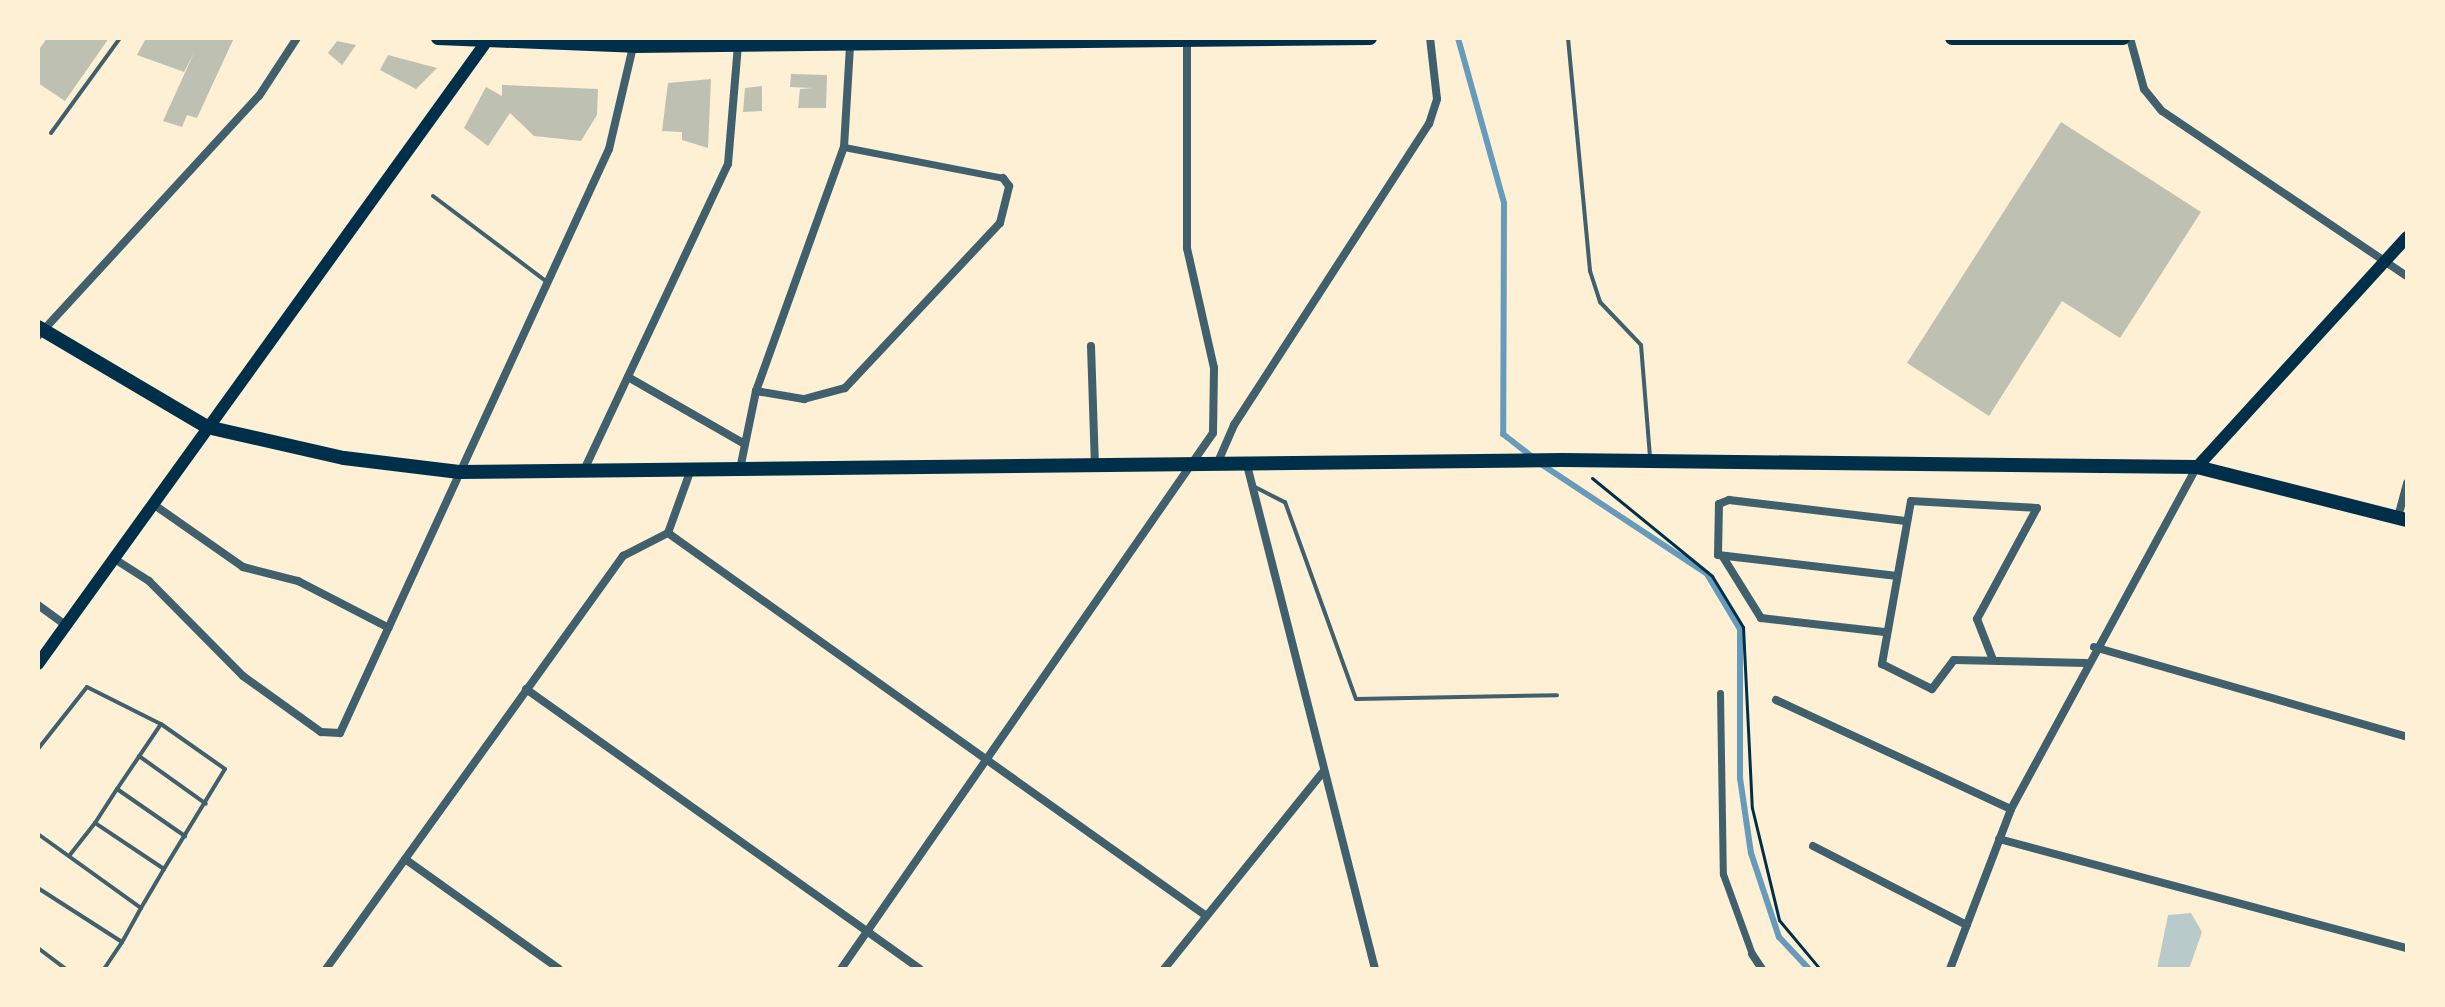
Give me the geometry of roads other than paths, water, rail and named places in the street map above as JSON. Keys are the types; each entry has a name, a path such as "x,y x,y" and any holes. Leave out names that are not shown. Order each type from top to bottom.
{"main road":[{"path":"438,38 484,45 634,42 738,44 761,41 850,45 918,41 1370,38"},
{"path":"1952,38 2123,38"},
{"path":"38,664 484,45"},
{"path":"2197,467 2407,237"},
{"path":"40,331 207,427 344,458 459,472 1562,460 2197,467 2402,519"}],"street":[{"path":"40,331 259,96 297,38"},
{"path":"1217,465 1234,425 1429,124 1437,99 1430,38"},
{"path":"2130,38 2144,89 2162,111 2387,258 2407,276"},
{"path":"841,969 991,761 1197,465 1217,411 1187,248 1187,40"},
{"path":"113,558 149,581 214,650 296,717 337,735 353,709 609,149 634,42"},
{"path":"584,470 728,164 738,44"},
{"path":"740,469 756,391 844,147 850,45"},
{"path":"756,391 804,399 845,388 1000,223 1009,186 1003,178 844,147"},
{"path":"1091,346 1095,467"},
{"path":"628,377 743,443"},
{"path":"1247,465 1322,773 1375,969"},
{"path":"1950,969 2011,809 2094,647 2197,467"},
{"path":"326,969 623,556 668,533 691,469"},
{"path":"2402,519 2407,483"},
{"path":"1884,632 1761,618 1723,557 1714,548 1719,504 1729,500 1906,521"},
{"path":"1993,660 1977,619 2037,508 1911,501 1884,632 1882,664 1928,689 1954,660 2086,663"},
{"path":"153,504 243,567 298,581 389,628"},
{"path":"668,533 1205,915"},
{"path":"1723,557 1897,576"},
{"path":"38,605 66,625"},
{"path":"2094,647 2407,737"},
{"path":"526,689 920,969"},
{"path":"1720,693 1723,874 1752,954 1762,969"},
{"path":"1776,700 2011,809"},
{"path":"1164,969 1322,773"},
{"path":"1999,839 2407,948"},
{"path":"1813,846 1967,925"},
{"path":"405,859 559,969"}],"lane":[{"path":"51,133 120,38"},
{"path":"1568,38 1590,271 1600,302 1641,345 1650,460"},
{"path":"433,196 547,282"},
{"path":"1251,485 1285,502 1356,699 1557,695"},
{"path":"38,749 87,687 161,724 222,763 224,780 164,869 104,969"},
{"path":"69,856 95,823 161,724"},
{"path":"139,756 206,804"},
{"path":"117,789 185,836"},
{"path":"95,823 164,869"},
{"path":"38,834 141,908"},
{"path":"38,888 122,942"},
{"path":"38,948 66,969"}],"waterway":[{"path":"1458,38 1504,203 1503,434 1532,457"},
{"path":"1541,464 1707,574 1740,629 1740,778 1751,853 1779,937 1809,969"}]}
